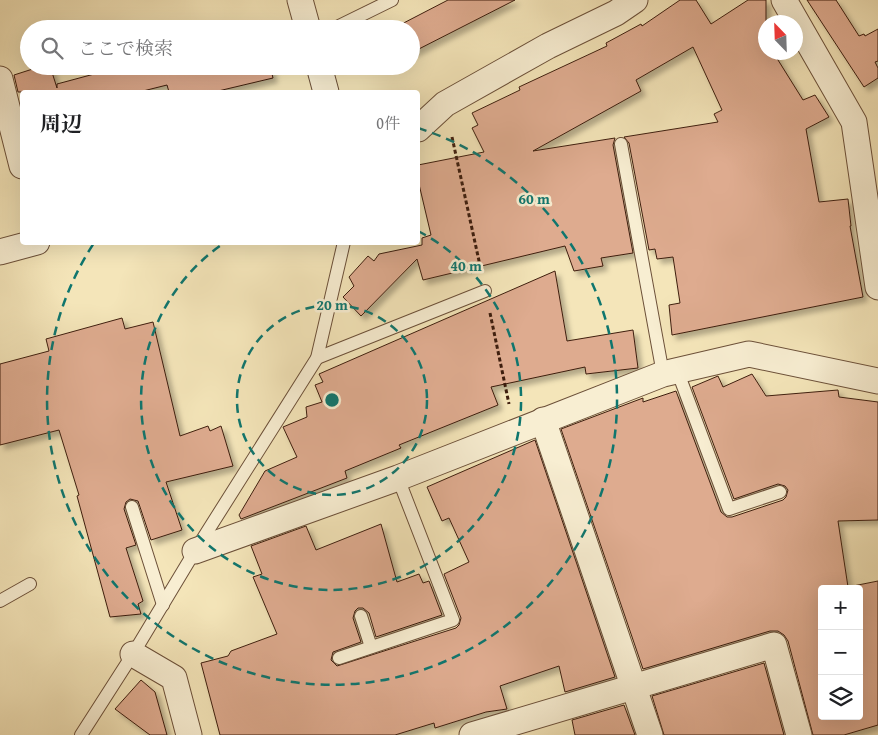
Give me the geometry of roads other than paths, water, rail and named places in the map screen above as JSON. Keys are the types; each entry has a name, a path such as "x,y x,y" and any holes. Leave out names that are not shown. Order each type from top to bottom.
{"street":[{"path":"300,0 306,20"},
{"path":"420,127 445,104 548,46 616,13 634,0"},
{"path":"784,0 854,122 878,287"},
{"path":"321,75 325,90"},
{"path":"0,79 20,158"},
{"path":"0,252 26,245"},
{"path":"195,551 398,478 670,372 749,354 878,381"},
{"path":"543,420 635,686 650,735"},
{"path":"472,735 774,645 799,735"},
{"path":"134,654 174,678 188,735"}],"lane":[{"path":"351,20 392,0"},
{"path":"620,144 670,372 729,509 780,492"},
{"path":"81,735 134,654 195,551 317,358 343,245"},
{"path":"317,358 485,290"},
{"path":"339,658 453,620 398,478"},
{"path":"132,507 163,605"},
{"path":"0,601 30,584"},
{"path":"361,616 371,647"}]}
